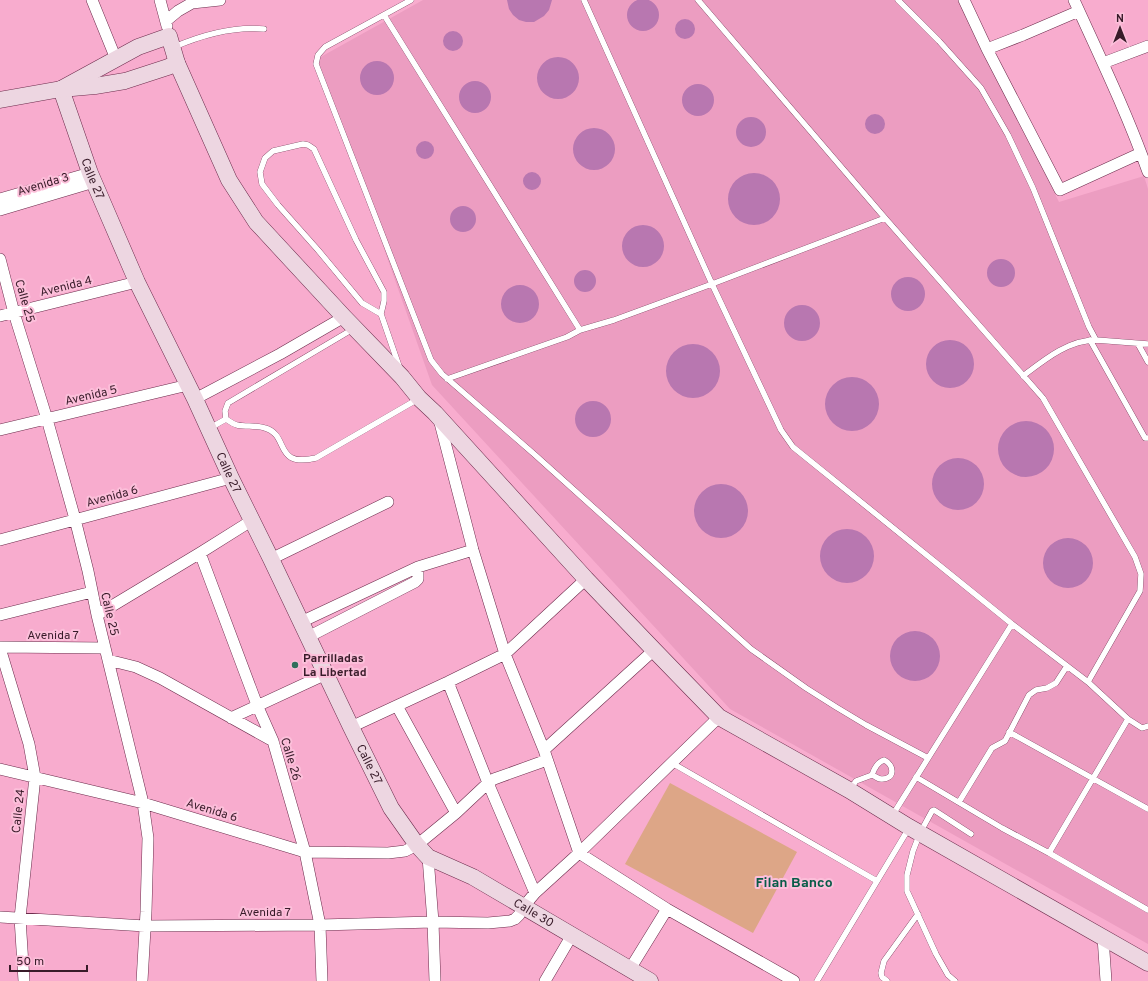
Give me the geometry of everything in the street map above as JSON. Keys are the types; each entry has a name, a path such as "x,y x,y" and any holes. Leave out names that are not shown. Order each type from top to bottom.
{"main road":[{"path":"55,90 146,44 169,35 177,63 229,180 256,222 402,377 419,398 438,416 586,579 719,717 849,790 892,817 1148,963"},
{"path":"0,100 55,90 125,81 177,63"},
{"name":"Calle 27","path":"55,90 137,282 351,728 391,808 423,851"},
{"name":"Calle 30","path":"423,851 524,906 650,981"}],"street":[{"path":"92,0 116,59"},
{"path":"160,0 169,35"},
{"path":"169,35 178,11 192,3 220,0"},
{"path":"964,0 987,49 1060,190 1143,148"},
{"path":"1074,0 1143,148 1148,172"},
{"path":"987,49 1079,11"},
{"path":"1103,63 1148,46"},
{"name":"Avenida 3","path":"0,199 92,177"},
{"name":"Avenida 3","path":"0,210 92,177"},
{"name":"Calle 25","path":"0,260 14,313 47,419 75,519 143,803 148,838 142,981"},
{"name":"Avenida 4","path":"0,316 137,282"},
{"name":"Avenida 5","path":"0,430 47,419 191,392 280,354 349,322"},
{"path":"438,416 473,550 505,654 546,755 580,852 666,909 794,981"},
{"name":"Avenida 6","path":"0,540 231,478"},
{"path":"271,559 388,502"},
{"path":"97,615 251,521"},
{"path":"301,622 418,567 473,550"},
{"name":"Calle 26","path":"200,553 257,705 273,741 305,852 320,925 322,981"},
{"path":"308,637 415,582 418,579 418,567"},
{"path":"351,728 505,654 586,579"},
{"path":"0,615 92,592"},
{"name":"Avenida 7","path":"0,647 105,648"},
{"name":"Calle 24","path":"0,647 29,744 35,777 20,918 24,981"},
{"path":"546,755 654,650"},
{"path":"108,660 136,667 160,678 273,741"},
{"path":"231,718 326,674"},
{"path":"448,682 488,783 535,893"},
{"path":"397,706 456,813"},
{"name":"Avenida 7","path":"0,917 145,926 320,925 433,922 488,923 510,921 519,915 524,906 535,893 580,852 719,717"},
{"name":"Avenida 6","path":"0,769 143,803 305,852 388,853 423,851 456,813 488,783 546,755"},
{"path":"423,851 433,922 435,981"},
{"path":"630,969 666,909"},
{"path":"545,981 572,935"},
{"path":"1103,937 1106,981"}],"lane":[{"path":"410,0 325,47 318,55 316,64 431,360 447,379 534,454 751,649 795,681 836,707 928,758"},
{"path":"584,0 712,284 780,430 792,447 1012,624 1088,682 1128,719 1142,728 1148,726"},
{"path":"698,0 885,218 1043,398 1135,557 1141,574 1140,591 1088,682"},
{"path":"898,0 939,41 981,88 993,108 1008,135 1033,188 1093,340 1145,438 1148,438"},
{"path":"384,15 580,330"},
{"path":"169,35 187,41 232,30 257,28 264,29"},
{"path":"382,314 362,303 278,205 262,184 260,172 265,158 273,151 303,144 314,149 356,240 384,292 382,314 402,377"},
{"path":"447,379 567,337 580,330 614,320 712,284 885,218"},
{"path":"226,419 225,411 228,403 349,322"},
{"path":"1023,376 1044,360 1072,343 1093,340 1148,344"},
{"path":"1138,344 1148,362"},
{"path":"226,419 236,424 265,428 274,432 284,450 291,458 304,461 316,458 419,398"},
{"path":"208,429 226,419"},
{"path":"892,817 1012,624"},
{"path":"959,802 992,748 1005,741 1028,695 1036,690 1047,688 1056,683 1067,666"},
{"path":"1049,853 1128,719"},
{"path":"1009,732 1148,809"},
{"path":"672,763 877,881"},
{"path":"849,790 856,781 872,775"},
{"path":"916,777 1002,828 1049,853 1148,910"},
{"path":"817,981 877,881 915,830 932,811 934,810 971,834"},
{"path":"915,830 913,851 907,874 907,891 936,954 948,975 955,981"},
{"path":"887,981 882,977 881,973 884,961 918,914"}],"shaded area":[{"path":"423,0 959,0 1059,202 1144,176 1148,189 1148,944 730,709 432,385 317,59"},
{"path":"670,783 797,852 753,933 625,864"}],"building":[{"path":"643,-1 649,0 656,6 659,15 658,21 652,28 643,31 637,30 630,24 627,15 628,9 634,2"},
{"path":"507,0 552,0 549,10 544,16 534,22 526,22 519,20 513,15 509,9"},
{"path":"685,19 692,22 695,29 692,36 685,39 678,36 675,29 678,22"},
{"path":"453,31 460,34 463,41 460,48 453,51 446,48 443,41 446,34"},
{"path":"558,57 573,63 579,78 573,93 558,99 543,93 537,78 543,63"},
{"path":"374,61 380,61 389,66 393,72 393,84 389,90 380,95 374,95 365,90 360,81 360,75 365,66"},
{"path":"475,81 481,82 488,88 491,97 490,103 484,110 475,113 469,112 462,106 459,97 460,91 466,84"},
{"path":"698,84 704,85 711,91 714,100 713,106 707,113 698,116 692,115 685,109 682,100 683,94 689,87"},
{"path":"875,114 882,117 885,124 882,131 875,134 868,131 865,124 868,117"},
{"path":"751,117 757,118 765,126 765,138 757,146 751,147 745,146 737,138 736,132 737,126 745,118"},
{"path":"590,128 598,128 606,131 612,137 615,149 612,161 606,167 598,170 590,170 582,167 576,161 573,153 573,145 576,137 582,131"},
{"path":"421,141 429,141 434,146 432,157 429,159 421,159 416,154 416,146"},
{"path":"528,172 536,172 541,177 539,188 536,190 528,190 523,185 523,177"},
{"path":"754,173 764,175 772,181 778,189 780,199 778,209 772,217 764,223 754,225 744,223 736,217 730,209 728,199 730,189 736,181 744,175"},
{"path":"463,206 472,210 476,219 472,228 463,232 454,228 450,219 454,210"},
{"path":"643,225 658,231 664,246 658,261 643,267 628,261 622,246 628,231"},
{"path":"1001,259 1011,263 1015,273 1011,283 1001,287 991,283 987,273 991,263"},
{"path":"585,270 589,271 595,277 595,285 589,291 585,292 581,291 575,285 574,281 575,277 581,271"},
{"path":"908,277 914,278 920,282 924,288 924,300 920,306 914,310 908,311 902,310 896,306 892,300 891,294 892,288 896,282 902,278"},
{"path":"520,285 530,288 536,294 539,304 536,314 530,320 520,323 510,320 504,314 501,304 504,294 510,288"},
{"path":"805,305 815,310 819,316 819,330 815,336 809,340 799,341 789,336 785,330 784,320 789,310 795,306"},
{"path":"945,340 955,340 964,344 970,350 973,355 973,373 964,384 955,388 945,388 936,384 930,378 926,369 926,359 930,350 936,344"},
{"path":"693,344 703,346 712,352 718,361 720,371 718,381 712,390 703,396 693,398 683,396 674,390 668,381 666,371 668,361 674,352 683,346"},
{"path":"847,377 857,377 867,381 875,389 879,399 879,409 875,419 867,427 857,431 847,431 837,427 829,419 825,409 825,399 829,389 837,381"},
{"path":"593,401 603,404 608,409 611,419 608,429 603,434 593,437 583,434 578,429 575,419 578,409 583,404"},
{"path":"1020,421 1032,421 1042,425 1050,433 1054,443 1054,455 1050,465 1042,473 1032,477 1020,477 1010,473 1002,465 998,455 998,443 1002,433 1010,425"},
{"path":"953,458 963,458 977,465 984,479 984,489 977,503 963,510 953,510 943,506 936,499 932,489 932,479 936,469 943,462"},
{"path":"716,484 726,484 736,488 744,496 748,506 748,516 744,526 736,534 726,538 716,538 706,534 698,526 694,516 694,506 698,496 706,488"},
{"path":"842,529 852,529 862,533 870,541 874,551 874,561 870,571 862,579 852,583 842,583 832,579 824,571 820,561 820,551 824,541 832,533"},
{"path":"1063,538 1073,538 1086,545 1093,558 1093,568 1086,581 1073,588 1063,588 1054,584 1047,577 1043,568 1043,558 1047,549 1054,542"},
{"path":"915,631 929,635 936,642 940,656 936,670 929,677 915,681 901,677 894,670 890,656 894,642 901,635"}],"place":[{"name":"Parrilladas La Libertad","path":"295,665"}],"district":[{"name":"Filan Banco","path":"794,882"}]}
